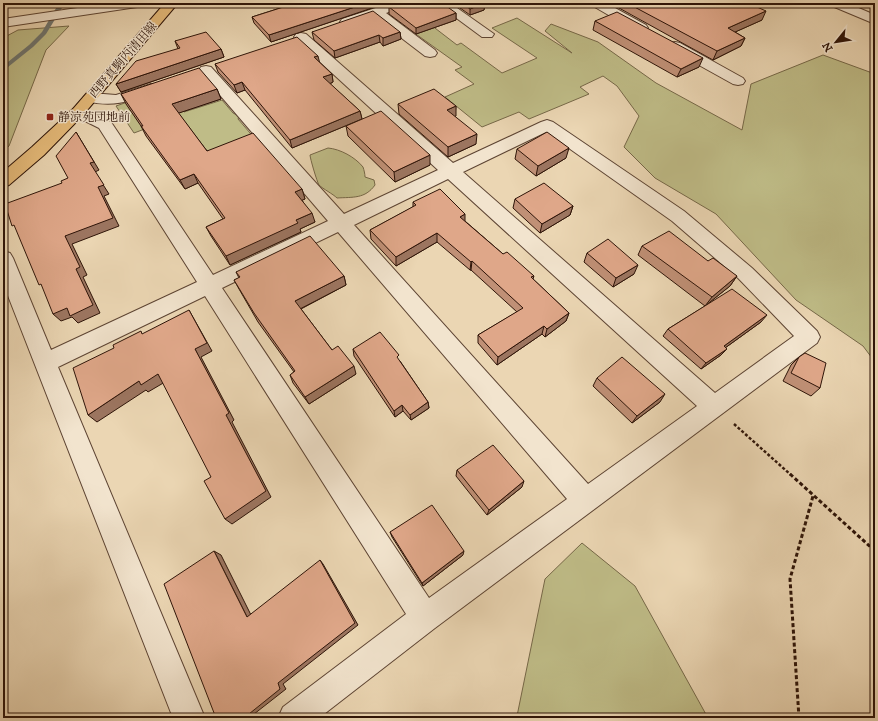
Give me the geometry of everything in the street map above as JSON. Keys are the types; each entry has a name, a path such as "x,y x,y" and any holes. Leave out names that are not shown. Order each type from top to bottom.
{"main road":[{"name":"西野真駒内清田線","path":"3,181 38,151 84,105 172,3"}],"street":[{"path":"3,23 138,3"},
{"path":"331,27 403,3"},
{"path":"442,3 487,34"},
{"path":"597,3 651,33"},
{"path":"836,3 875,20"},
{"path":"376,12 430,53"},
{"path":"301,37 714,407"},
{"path":"664,40 738,81"},
{"path":"206,70 586,501"},
{"path":"84,105 117,100 162,85"},
{"path":"84,105 105,125 425,618"},
{"path":"46,363 547,125 678,216 745,273 809,337 425,618 294,718"},
{"path":"3,258 189,718"}],"path":[{"path":"714,407 875,551"},
{"path":"798,718 790,579 813,496"}],"shaded area":[{"path":"517,18 572,53 545,31 551,24 598,42 656,83 742,130 751,84 823,55 875,74 875,362 863,346 796,300 716,214 655,178 624,147 639,116 617,86 603,76 580,87 589,94 529,119 519,112 482,127 445,97 474,84 455,70 462,67 413,32 431,25 457,45 461,43 502,73 537,58 492,28"},
{"path":"69,26 46,50 9,146 3,151 3,38 18,30"},
{"path":"193,79 174,97 184,112 222,100 233,113 239,116 238,119 256,140 211,152 206,150 174,118 134,133 116,106"},
{"path":"328,148 342,152 360,163 363,167 365,177 374,180 375,185 371,190 363,195 337,198 319,185 310,155"},
{"path":"582,543 635,586 708,718 513,718 517,716 545,579"}],"building":[{"path":"296,3 367,3 269,35 252,17"},
{"path":"401,3 442,3 456,13 416,28 389,7"},
{"path":"462,3 485,3 470,9"},
{"path":"627,3 748,3 766,11 728,28 745,38 717,51"},
{"path":"373,11 400,32 383,38 379,35 334,51 312,32"},
{"path":"617,12 703,58 681,69 595,21"},
{"path":"206,32 221,49 116,84 136,61 180,48 175,41"},
{"path":"297,37 318,56 314,57 332,74 323,77 360,111 290,140 242,82 234,85 215,64"},
{"path":"199,68 217,89 172,104 207,151 253,133 302,189 295,192 312,213 296,220 298,223 226,256 206,227 225,218 194,174 180,180 141,126 143,126 121,94"},
{"path":"434,89 456,106 447,110 477,134 448,147 398,104"},
{"path":"381,111 430,155 394,172 346,126"},
{"path":"76,132 94,162 90,163 104,185 98,187 113,218 65,236 80,267 76,269 93,305 70,316 67,308 53,314 14,225 12,226 5,204 62,183 61,181 68,178 56,156"},
{"path":"547,132 569,148 538,166 517,149"},
{"path":"544,183 573,206 542,224 515,199"},
{"path":"440,189 465,214 460,217 503,254 507,252 534,276 531,277 569,313 547,329 544,326 498,357 478,335 523,308 472,261 471,262 437,233 396,257 370,230 416,205 413,202"},
{"path":"669,231 708,261 713,258 737,276 712,297 642,246"},
{"path":"310,236 344,276 295,301 332,350 338,346 354,366 305,397 290,375 295,371 254,313 234,280 240,277 236,272"},
{"path":"608,239 638,265 616,278 587,253"},
{"path":"732,289 767,315 724,346 727,349 706,363 668,329"},
{"path":"189,310 207,343 195,349 229,413 226,415 266,491 225,519 204,481 211,477 158,374 141,385 139,381 88,415 73,368 114,348 113,345 141,331 142,334"},
{"path":"380,332 399,355 397,357 428,402 410,415 402,405 394,411 353,349"},
{"path":"805,353 826,363 820,388 791,373 799,357"},
{"path":"622,357 665,394 637,416 597,378"},
{"path":"493,445 524,481 489,510 457,470"},
{"path":"432,505 464,551 422,583 390,532"},
{"path":"214,551 247,617 320,560 355,623 278,683 280,689 244,718 216,718 164,584"}],"waterway":[{"path":"3,69 44,33 62,3"}],"place":[{"name":"静涼苑団地前","path":"50,117"}]}
